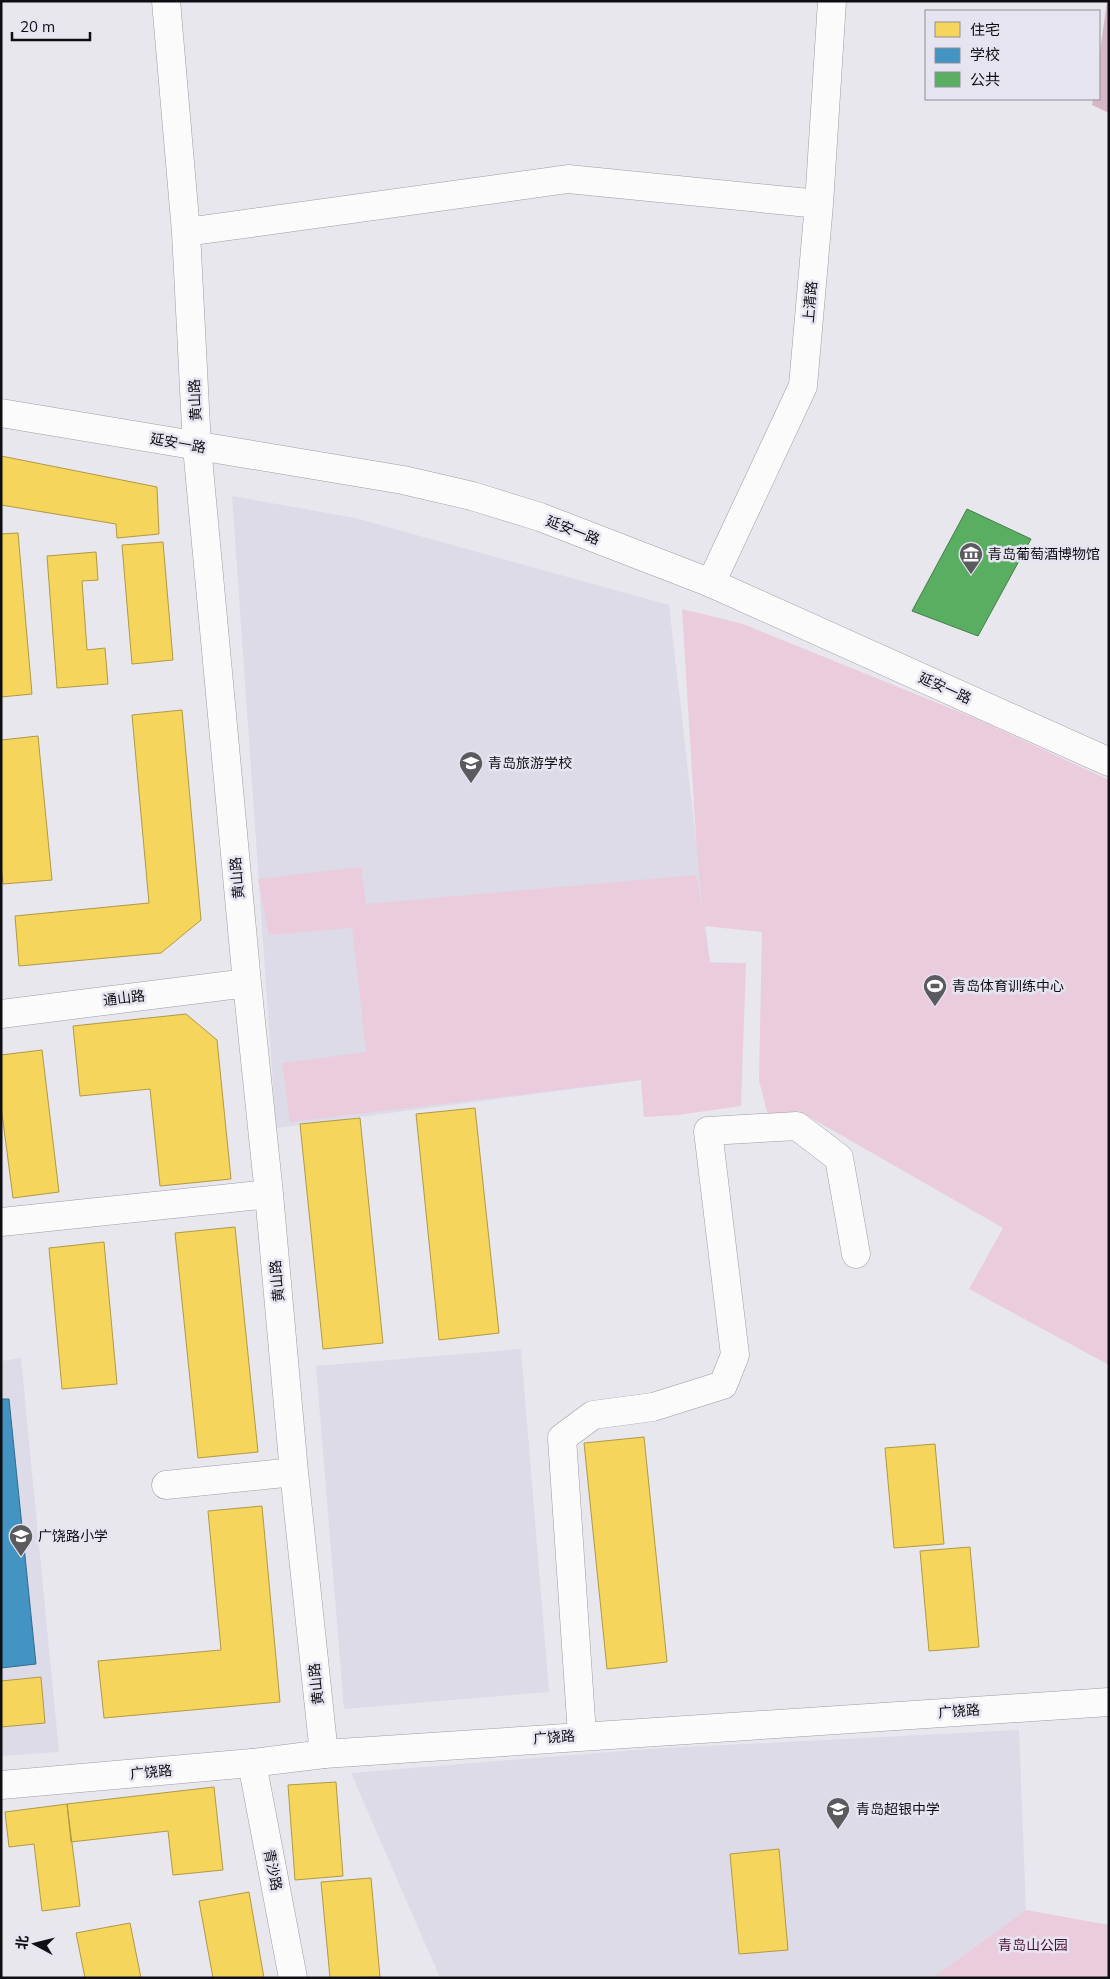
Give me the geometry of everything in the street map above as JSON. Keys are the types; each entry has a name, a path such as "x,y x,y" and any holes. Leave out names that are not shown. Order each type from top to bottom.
{"street":[{"name":"黄山路","path":"166,1 186,232 197,447 294,1472 324,1754"},
{"name":"上清路","path":"711,582 803,386 819,204 832,1"},
{"path":"186,232 568,179 819,204"},
{"name":"延安一路","path":"1,413 403,480 472,496 540,518 711,582 1109,762"},
{"name":"通山路","path":"1,1014 247,983"},
{"path":"582,1735 562,1438 592,1414 653,1407 723,1385 735,1355 708,1131 797,1126 839,1158 856,1254"},
{"path":"1,1222 269,1194"},
{"path":"166,1485 294,1472"},
{"name":"广饶路","path":"1,1785 252,1763 324,1754 582,1735 1109,1702"},
{"name":"青沙路","path":"252,1763 293,1978"}],"shaded area":[{"path":"1107,1 1109,1 1109,113 1092,105 1093,100 1100,100 1100,52"},
{"name":"青岛旅游学校","path":"232,496 355,518 669,605 710,962 746,963 644,1117 641,1080 276,1128"},
{"path":"521,1349 549,1692 344,1709 316,1366"},
{"name":"广饶路小学","path":"21,1358 59,1752 1,1756 1,1361"},
{"path":"1019,1730 1026,1910 932,1978 440,1978 351,1773 647,1749"}],"green space":[{"name":"青岛体育训练中心","path":"682,609 743,624 977,719 1109,780 1109,1365 969,1289 1003,1228 799,1111 768,1115 759,1081 762,932 704,926 710,963 746,963 741,1106 678,1115 644,1117 641,1080 290,1122 282,1063 366,1052 352,928 269,935 258,879 361,867 366,904 696,875 703,912 697,854"},
{"name":"青岛山公园","path":"1026,1910 1109,1925 1109,1978 932,1978"}],"building: 住宅":[{"path":"1,456 157,487 159,534 117,538 116,524 1,505"},
{"path":"18,533 32,694 1,697 1,534"},
{"path":"163,542 173,660 132,664 122,545"},
{"path":"96,552 98,580 82,581 87,650 105,648 108,684 57,688 47,556"},
{"path":"182,710 201,920 161,953 19,966 15,916 149,903 132,715"},
{"path":"38,736 52,880 3,884 1,864 1,740"},
{"path":"186,1014 217,1040 231,1179 160,1186 150,1089 80,1096 73,1026"},
{"path":"42,1050 59,1192 13,1198 1,1106 1,1055"},
{"path":"475,1108 499,1333 439,1340 416,1114"},
{"path":"360,1118 383,1343 323,1349 300,1124"},
{"path":"235,1227 258,1452 198,1458 175,1233"},
{"path":"104,1242 117,1384 62,1389 49,1248"},
{"path":"644,1437 667,1662 607,1669 584,1443"},
{"path":"935,1444 944,1544 894,1548 885,1448"},
{"path":"262,1506 280,1702 104,1718 98,1661 221,1650 208,1511"},
{"path":"970,1547 979,1647 929,1651 920,1551"},
{"path":"41,1677 45,1723 1,1727 1,1681"},
{"path":"336,1782 343,1876 295,1880 288,1785"},
{"path":"214,1787 223,1870 173,1875 168,1831 71,1842 67,1804"},
{"path":"67,1804 80,1906 42,1911 34,1844 9,1847 5,1812"},
{"path":"779,1849 788,1950 739,1954 730,1854"},
{"path":"371,1878 380,1977 330,1978 321,1882"},
{"path":"249,1892 264,1978 213,1978 199,1901"},
{"path":"130,1923 141,1978 85,1978 76,1933"}],"building: 学校":[{"path":"1,1399 9,1399 36,1664 1,1668"}],"building: 公共":[{"name":"青岛葡萄酒博物馆","path":"967,509 1031,539 978,636 912,611"}],"place":[{"name":"青岛葡萄酒博物馆","path":"971,575"},
{"name":"青岛旅游学校","path":"471,784"},
{"name":"青岛体育训练中心","path":"935,1007"},
{"name":"广饶路小学","path":"21,1557"},
{"name":"青岛超银中学","path":"838,1830"}]}
